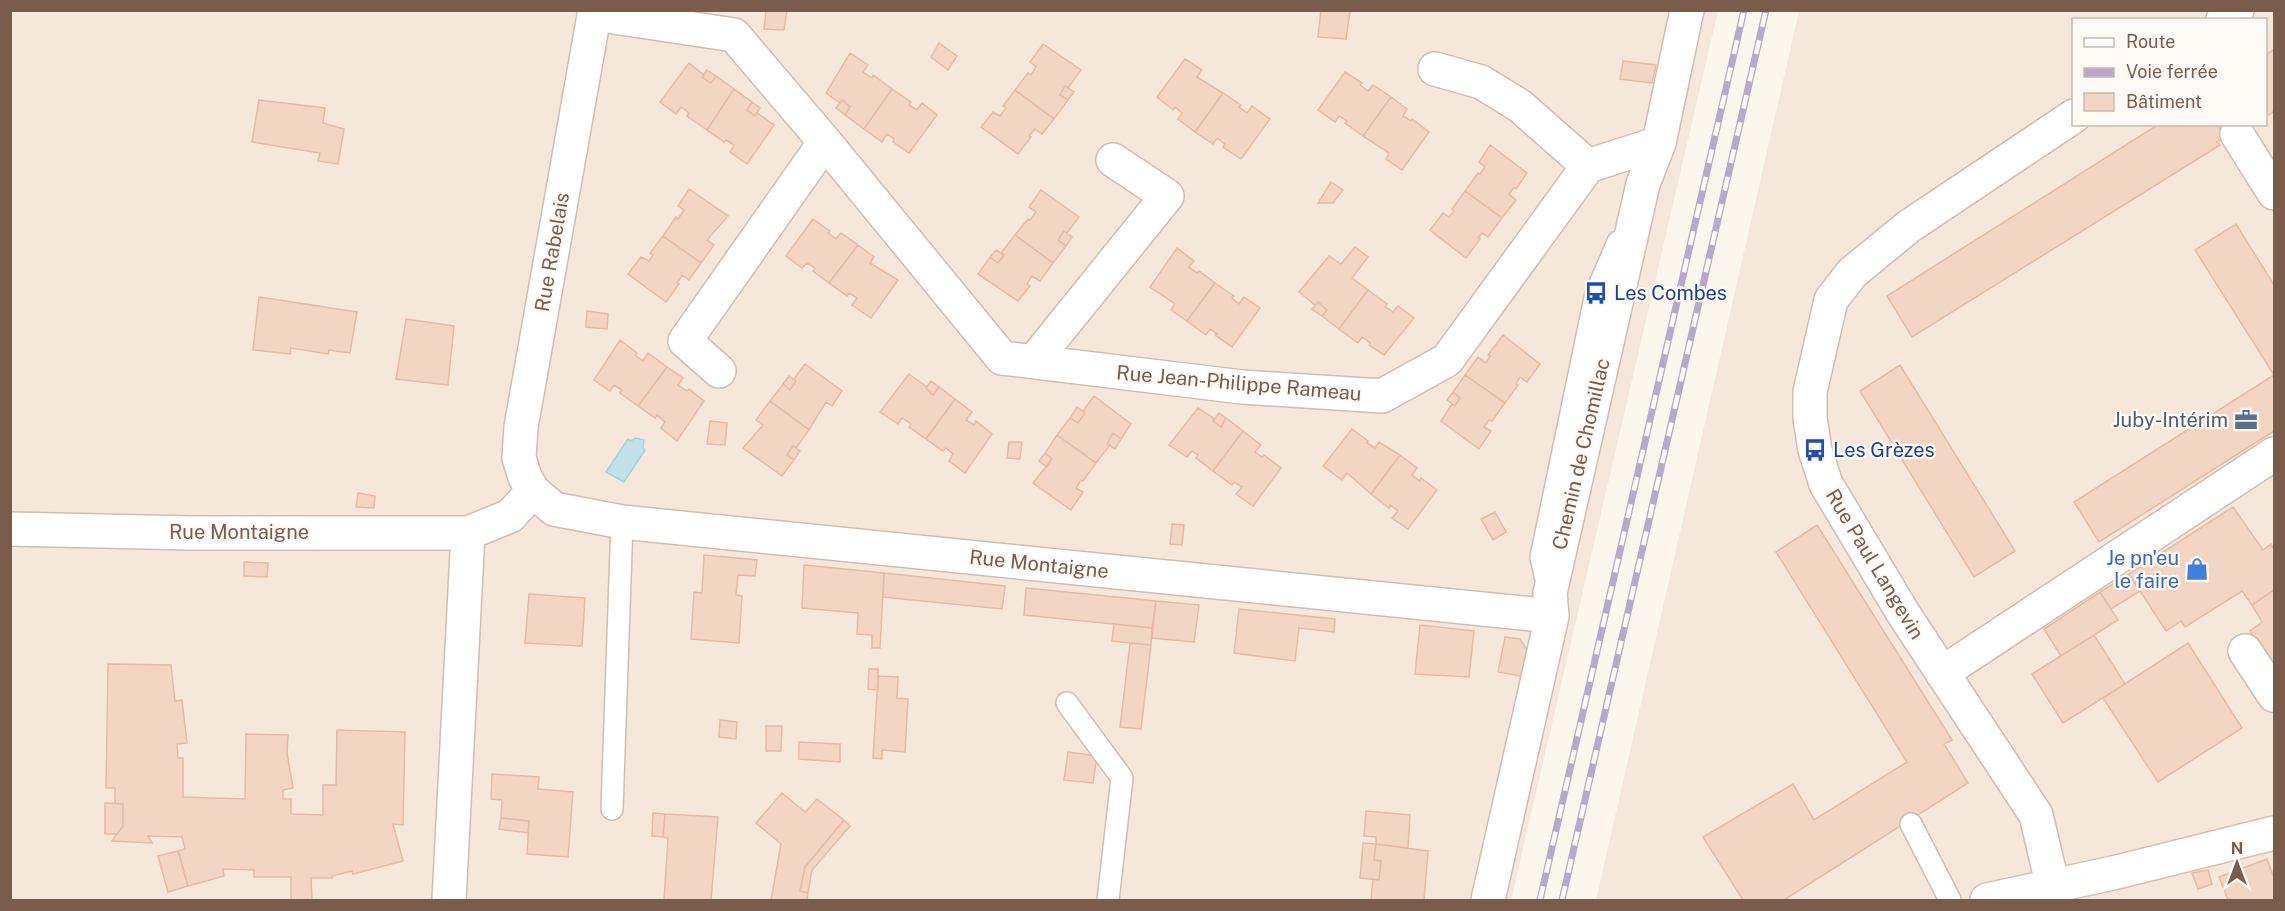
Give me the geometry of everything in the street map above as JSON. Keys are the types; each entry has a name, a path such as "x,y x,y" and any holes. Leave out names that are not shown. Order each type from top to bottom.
{"street":[{"name":"Chemin de Chomillac","path":"1488,900 1643,184 1659,143 1687,10"},
{"name":"Rue Jean-Philippe Rameau","path":"594,12 734,35 1002,358 1242,387 1382,396 1447,360 1588,166"},
{"name":"Rue Rabelais","path":"533,491 525,477 519,458 521,427 594,12"},
{"path":"1435,69 1481,82 1520,106 1588,166 1659,143"},
{"name":"Rue Paul Langevin","path":"2053,887 2036,815 1903,613 1826,484 1815,450 1810,418 1810,392 1831,300 1852,273 1908,227 2072,117"},
{"path":"2237,135 2274,193"},
{"path":"719,371 685,341 825,142"},
{"path":"1034,361 1167,196 1113,160"},
{"path":"1942,673 2274,454"},
{"path":"449,900 468,533 510,516 533,491"},
{"name":"Rue Montaigne","path":"533,491 555,509 622,522 1551,605"},
{"name":"Rue Montaigne","path":"10,529 191,533 468,533"},
{"path":"2245,651 2274,695"},
{"path":"1987,900 2053,887 2274,833"}],"lane":[{"path":"612,808 622,522"},
{"path":"1067,703 1122,778 1108,900"},
{"path":"1911,824 1950,900"}],"shaded area":[{"path":"10,11 1718,11 1511,900 11,900"},
{"path":"1799,11 2274,11 2274,900 1596,900"}],"water":[{"path":"635,438 644,440 645,450 624,482 606,472 628,439 631,441"}],"building":[{"path":"766,10 787,10 784,30 764,29"},
{"path":"1321,10 1350,11 1346,39 1318,37"},
{"path":"939,43 957,56 948,70 931,57"},
{"path":"1043,44 1081,70 1068,88 1065,86 1060,95 1068,100 1054,119 1015,90 1028,73 1031,75 1036,67 1030,62"},
{"path":"2274,49 2274,111 2267,116 2267,54"},
{"path":"850,53 868,65 863,72 872,78 873,75 892,89 864,129 845,115 850,107 842,100 840,103 826,93"},
{"path":"1185,59 1202,70 1197,77 1223,93 1195,132 1178,119 1182,113 1175,107 1173,110 1157,97"},
{"path":"1623,61 1656,65 1652,83 1620,79"},
{"path":"689,63 711,83 716,76 734,89 707,130 687,116 689,113 681,107 676,114 660,102"},
{"path":"707,70 716,76 711,83 702,77"},
{"path":"1345,72 1362,83 1360,85 1368,91 1373,85 1391,97 1363,136 1339,116 1335,122 1318,110"},
{"path":"1065,86 1074,92 1068,100 1060,95"},
{"path":"734,89 752,102 747,110 755,116 757,113 774,125 747,164 730,152 734,145 726,140 724,142 707,130"},
{"path":"892,89 911,102 909,105 917,110 922,103 937,115 909,153 893,142 894,139 887,134 882,142 864,129"},
{"path":"1015,90 1054,119 1042,134 1035,129 1018,154 981,127 993,112 1000,116 1006,108 1003,106"},
{"path":"1223,93 1241,105 1239,107 1247,113 1252,106 1270,119 1241,159 1223,147 1225,144 1217,138 1213,144 1195,132"},
{"path":"1391,97 1407,109 1403,116 1411,121 1412,119 1429,132 1402,170 1386,159 1389,153 1363,136"},
{"path":"259,100 325,108 323,123 344,129 338,164 318,161 320,153 252,142"},
{"path":"842,100 850,107 845,115 836,108"},
{"path":"752,102 760,108 755,116 747,110"},
{"path":"2156,126 2218,126 2225,137 2217,142 2220,145 1912,337 1887,296"},
{"path":"1490,145 1527,173 1516,189 1514,187 1509,194 1516,200 1502,218 1465,191 1485,167 1479,162"},
{"path":"1331,182 1343,190 1333,203 1318,203"},
{"path":"689,189 728,216 707,240 714,245 701,263 663,236 676,217 678,219 684,210 678,206"},
{"path":"1041,190 1079,217 1067,233 1064,231 1058,240 1066,246 1053,263 1015,235 1036,212 1029,207"},
{"path":"1465,191 1502,218 1488,237 1482,233 1466,258 1430,230 1443,213 1449,217"},
{"path":"813,219 830,231 828,233 836,239 841,233 858,245 829,283 813,271 815,268 807,263 802,268 786,256"},
{"path":"2236,224 2274,285 2274,375 2195,250"},
{"path":"1064,231 1072,237 1066,246 1058,240"},
{"path":"1015,235 1053,263 1040,281 1032,276 1027,284 1030,286 1018,301 978,274 990,257 998,263 1004,255 1001,253"},
{"path":"663,236 701,263 689,280 682,275 677,283 679,284 666,302 628,274 641,257 649,261 653,255 650,253"},
{"path":"858,245 874,257 870,263 898,280 871,318 852,305 857,298 849,293 847,296 829,283"},
{"path":"1355,247 1368,257 1352,278 1368,290 1339,329 1322,316 1327,310 1318,302 1315,305 1299,292 1329,256 1341,264"},
{"path":"1177,248 1194,261 1189,267 1197,273 1199,271 1215,283 1187,321 1171,310 1175,304 1150,287"},
{"path":"996,250 1004,255 998,263 990,257"},
{"path":"1215,283 1234,296 1232,298 1239,304 1244,297 1260,308 1232,347 1210,329 1206,335 1187,321"},
{"path":"1368,290 1387,304 1385,307 1393,312 1398,306 1414,318 1384,355 1362,337 1358,343 1339,329"},
{"path":"259,297 357,312 350,353 329,350 328,354 291,348 290,354 253,350"},
{"path":"1318,302 1327,310 1322,316 1312,309"},
{"path":"587,311 608,314 607,329 586,327"},
{"path":"406,319 454,326 448,385 396,379"},
{"path":"1503,335 1540,364 1527,382 1520,377 1516,384 1518,385 1505,403 1465,375 1478,357 1486,363 1490,356 1488,355"},
{"path":"620,340 637,353 635,355 643,361 648,353 667,367 638,406 620,393 622,390 614,385 610,391 594,380"},
{"path":"805,364 842,391 832,406 826,402 809,430 770,401 783,384 790,390 796,381 794,379"},
{"path":"1900,365 2015,551 1974,577 1860,391"},
{"path":"667,367 683,378 678,385 687,391 689,389 704,401 677,441 661,428 665,422 657,415 655,418 638,406"},
{"path":"909,374 927,387 933,395 939,387 955,399 926,439 909,427 911,424 902,418 898,424 880,412"},
{"path":"1465,375 1505,403 1492,421 1489,420 1484,427 1491,431 1479,449 1441,421 1452,404 1455,406 1460,398 1453,392"},
{"path":"2274,375 2274,431 2099,542 2074,502"},
{"path":"789,376 796,381 790,390 783,384"},
{"path":"931,381 939,387 933,395 926,388"},
{"path":"1453,392 1460,398 1455,406 1447,400"},
{"path":"1094,396 1131,424 1121,439 1113,433 1107,444 1110,445 1096,463 1057,435 1070,418 1078,423 1085,413 1083,411"},
{"path":"955,399 972,412 966,420 974,425 976,421 992,434 965,473 949,461 953,454 946,448 943,451 926,439"},
{"path":"770,401 809,430 796,448 793,446 787,455 794,460 782,476 743,448 763,425 756,420"},
{"path":"1077,407 1085,413 1078,423 1070,418"},
{"path":"1198,408 1215,419 1213,421 1221,427 1226,418 1243,431 1213,471 1196,458 1198,455 1192,451 1187,457 1169,445"},
{"path":"1219,413 1226,418 1221,427 1213,421"},
{"path":"710,421 727,423 725,445 707,444"},
{"path":"1352,429 1375,448 1379,442 1400,455 1371,494 1347,473 1342,480 1323,466"},
{"path":"1243,431 1261,445 1255,452 1262,457 1264,455 1281,468 1253,506 1236,494 1242,487 1234,482 1232,485 1213,471"},
{"path":"1113,433 1121,439 1115,449 1107,444"},
{"path":"1057,435 1096,463 1076,488 1083,492 1071,510 1033,483 1052,459 1045,453"},
{"path":"1009,442 1022,442 1020,459 1007,458"},
{"path":"793,446 800,451 794,460 787,455"},
{"path":"1045,453 1052,459 1047,467 1039,461"},
{"path":"1400,455 1417,468 1412,475 1420,481 1421,478 1437,490 1408,529 1392,518 1398,511 1390,505 1389,508 1371,494"},
{"path":"358,493 375,496 374,508 356,507"},
{"path":"2233,507 2263,550 2271,544 2274,549 2274,590 2252,605 2242,591 2185,627 2181,621 2166,631 2129,574"},
{"path":"1495,512 1506,532 1493,540 1481,519"},
{"path":"1172,524 1184,525 1182,545 1170,544"},
{"path":"1817,525 1952,740 1944,744 1968,783 1784,900 1743,900 1703,837 1793,784 1814,820 1907,762 1776,552"},
{"path":"704,555 757,560 755,576 738,575 736,595 742,596 739,643 691,639 694,592 702,593"},
{"path":"244,562 268,563 267,577 244,576"},
{"path":"804,565 884,573 880,648 872,648 872,635 857,634 858,613 802,608"},
{"path":"884,573 1005,586 1002,609 883,597"},
{"path":"2129,574 2140,591 2111,609 2100,592"},
{"path":"1026,588 1156,601 1152,628 1024,615"},
{"path":"2274,590 2274,668 2250,631 2262,622 2252,605"},
{"path":"2100,592 2118,620 2061,656 2044,629"},
{"path":"529,594 585,598 582,646 525,643"},
{"path":"1156,601 1199,605 1194,642 1152,638"},
{"path":"1239,609 1335,619 1334,632 1299,628 1295,661 1234,653"},
{"path":"1114,624 1152,628 1151,645 1112,641"},
{"path":"1420,625 1474,631 1469,677 1415,674"},
{"path":"2094,635 2125,684 2063,723 2032,674"},
{"path":"1505,637 1520,639 1527,650 1521,676 1498,672"},
{"path":"1130,643 1151,645 1141,729 1120,727"},
{"path":"2188,643 2242,728 2158,782 2103,698"},
{"path":"108,664 171,665 175,701 182,700 187,743 177,744 178,758 183,758 183,797 245,799 246,734 288,735 287,753 293,788 283,790 283,799 291,799 291,814 323,815 323,785 336,785 337,730 405,732 403,825 393,824 403,861 353,874 352,871 332,876 332,878 311,878 312,900 291,900 291,877 254,877 254,870 223,869 224,876 188,886 178,851 185,849 182,837 148,836 152,843 112,841 123,826 123,804 115,804 115,788 106,788"},
{"path":"869,669 878,669 878,690 868,689"},
{"path":"878,676 898,677 897,698 908,699 905,752 882,750 882,759 873,758"},
{"path":"720,720 737,722 736,739 719,737"},
{"path":"766,726 782,726 781,751 766,751"},
{"path":"799,742 840,744 840,762 799,759"},
{"path":"1068,752 1097,756 1093,783 1064,780"},
{"path":"492,774 539,777 538,789 573,792 568,857 527,854 529,821 501,818 502,800 491,799"},
{"path":"782,793 805,812 817,799 844,820 805,867 800,891 808,893 807,900 771,900 781,844 756,823"},
{"path":"105,803 123,804 123,826 117,834 105,834"},
{"path":"1366,811 1410,815 1408,848 1376,844 1376,837 1364,836"},
{"path":"653,813 665,814 663,837 652,836"},
{"path":"665,814 718,817 711,900 664,900 668,838 663,837"},
{"path":"501,818 529,821 528,833 499,829"},
{"path":"844,820 850,826 812,870 808,893 800,891 805,867"},
{"path":"1363,843 1376,844 1374,860 1381,861 1379,880 1360,878"},
{"path":"1376,844 1428,851 1424,900 1371,900 1373,879 1379,880 1381,861 1374,860"},
{"path":"178,851 188,886 168,892 158,856"},
{"path":"2267,859 2274,878 2274,900 2228,900 2219,877"},
{"path":"2208,870 2212,884 2198,889 2192,873"}],"railway":[{"path":"1540,900 1744,10"},
{"path":"1562,900 1766,10"}],"place":[{"name":"Les Combes","path":"1596,293"},
{"name":"Juby-Intérim","path":"2246,420"},
{"name":"Les Grèzes","path":"1815,450"},
{"name":"Je pn'eu le faire","path":"2197,569"}]}
